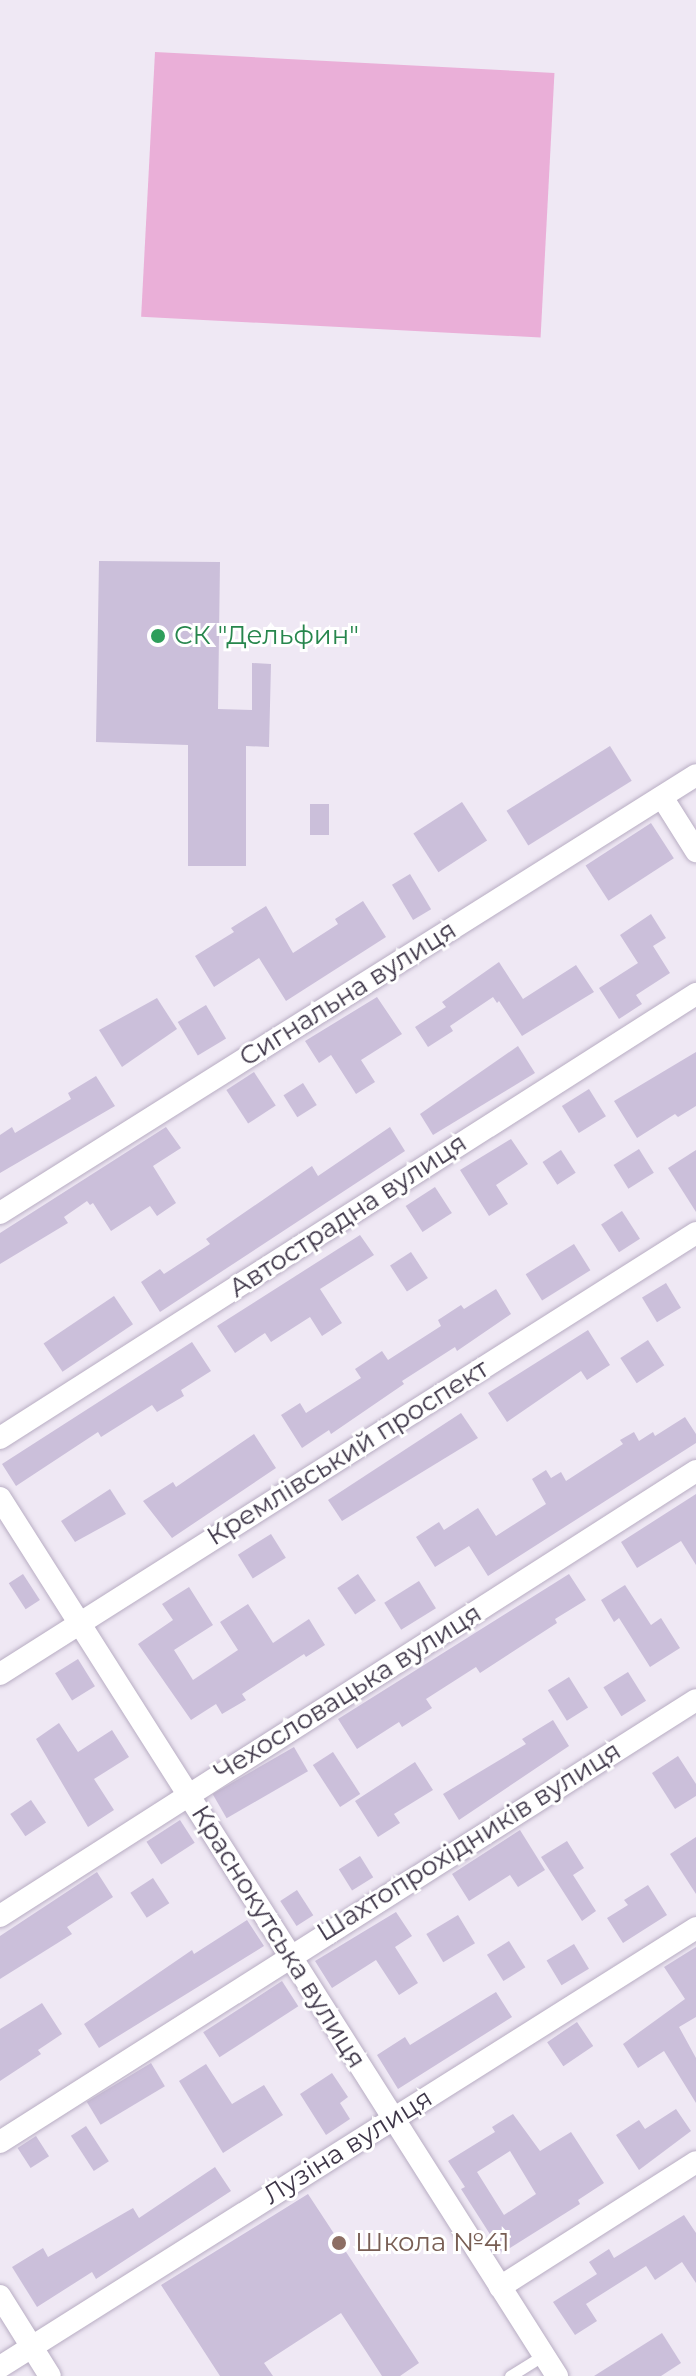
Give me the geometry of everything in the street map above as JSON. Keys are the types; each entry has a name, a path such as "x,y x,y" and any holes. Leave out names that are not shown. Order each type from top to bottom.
{"street":[{"name":"Сигнальна вулиця","path":"0,1213 696,775"},
{"path":"662,797 696,851"},
{"name":"Автострадна вулиця","path":"0,1438 696,994"},
{"name":"Кремлівський проспект","path":"0,1674 696,1233"},
{"name":"Чехословацька вулиця","path":"0,1916 696,1471"},
{"name":"Краснокутська вулиця","path":"0,1498 557,2376"},
{"name":"Шахтопрохідників вулиця","path":"0,2142 696,1700"},
{"name":"Лузіна вулиця","path":"0,2367 696,1928"},
{"path":"500,2287 696,2162"},
{"path":"0,2296 50,2376"}],"lane":[{"path":"510,2376 544,2355"}],"shaded area":[{"path":"155,52 554,73 541,338 141,317"}],"building":[{"name":"СК \"Дельфин\"","path":"99,561 220,562 218,709 252,710 252,663 271,664 269,747 246,746 246,866 188,866 188,745 96,742"},
{"path":"610,746 632,781 528,845 507,811"},
{"path":"462,802 487,841 438,872 413,834"},
{"path":"310,804 329,804 329,835 310,835"},
{"path":"651,823 674,858 608,901 586,865"},
{"path":"410,874 431,909 413,920 392,885"},
{"path":"363,901 386,937 286,1001 259,958 214,987 195,956 234,932 231,928 266,906 293,953 338,924 335,919"},
{"path":"651,914 666,938 653,946 670,973 636,995 642,1004 619,1019 599,988 638,963 620,935"},
{"path":"499,962 523,999 576,965 594,992 522,1036 499,1001 497,1003 493,997 450,1026 453,1031 428,1047 415,1027 446,1007 442,1002"},
{"path":"377,997 402,1034 361,1060 375,1082 356,1094 331,1055 319,1063 305,1041"},
{"path":"157,998 177,1029 122,1067 99,1030"},
{"path":"206,1005 226,1038 198,1055 178,1022"},
{"path":"518,1046 535,1073 433,1135 420,1114"},
{"path":"696,1052 696,1106 678,1117 675,1114 637,1138 614,1101"},
{"path":"254,1072 276,1106 248,1124 226,1090"},
{"path":"96,1076 115,1106 0,1173 0,1135 12,1127 15,1133 71,1099 68,1093"},
{"path":"303,1083 317,1105 297,1117 283,1095"},
{"path":"589,1089 606,1116 579,1133 562,1106"},
{"path":"166,1127 181,1148 153,1166 176,1203 157,1216 150,1206 111,1231 93,1203 90,1205 87,1201 64,1217 68,1223 0,1264 0,1233"},
{"path":"390,1127 405,1151 160,1312 141,1282 160,1269 164,1274 210,1244 206,1239 312,1166 318,1176"},
{"path":"511,1139 528,1164 496,1185 508,1204 489,1216 460,1170"},
{"path":"639,1149 654,1173 628,1189 614,1165"},
{"path":"561,1150 576,1173 557,1185 543,1162"},
{"path":"696,1150 696,1212 668,1168"},
{"path":"435,1187 452,1213 423,1232 406,1206"},
{"path":"622,1211 640,1239 619,1252 601,1225"},
{"path":"360,1235 374,1255 320,1289 342,1323 322,1336 310,1317 271,1342 265,1333 235,1353 217,1326"},
{"path":"574,1244 590,1270 542,1300 526,1274"},
{"path":"411,1252 428,1278 407,1292 390,1266"},
{"path":"666,1283 681,1308 657,1322 642,1297"},
{"path":"496,1289 511,1314 457,1351 455,1347 402,1381 404,1384 331,1434 329,1430 302,1448 281,1415 300,1403 306,1413 361,1378 355,1369 382,1351 388,1360 441,1326 438,1320 461,1305 464,1309"},
{"path":"114,1296 133,1324 63,1372 44,1344"},
{"path":"588,1330 610,1365 587,1380 581,1371 507,1422 488,1393"},
{"path":"648,1340 664,1365 637,1383 620,1358"},
{"path":"192,1342 211,1371 181,1390 184,1396 157,1412 152,1405 101,1437 98,1432 16,1486 2,1464"},
{"path":"461,1413 478,1438 342,1521 328,1500"},
{"path":"685,1417 696,1434 696,1443 488,1576 469,1546 435,1567 416,1537 439,1522 444,1530 478,1508 496,1536 546,1504 532,1479 546,1470 551,1478 561,1472 566,1481 623,1444 620,1440 634,1432 639,1441 653,1432 655,1436"},
{"path":"254,1434 276,1468 172,1538 143,1501 173,1482 176,1487"},
{"path":"110,1489 126,1514 75,1542 61,1521"},
{"path":"696,1494 696,1565 681,1541 637,1568 621,1542"},
{"path":"271,1534 286,1558 253,1578 238,1555"},
{"path":"23,1574 40,1600 26,1609 9,1583"},
{"path":"358,1574 376,1601 355,1615 337,1588"},
{"path":"569,1574 586,1600 555,1619 557,1623 480,1673 476,1667 426,1699 432,1708 402,1727 399,1722 357,1749 338,1719"},
{"path":"419,1581 436,1608 401,1630 384,1603"},
{"path":"625,1585 651,1625 661,1618 680,1648 650,1667 619,1618 614,1622 601,1600"},
{"path":"189,1587 213,1625 174,1650 193,1680 238,1650 220,1622 248,1604 273,1643 309,1619 325,1645 306,1657 304,1654 242,1694 246,1700 222,1714 216,1704 191,1720 138,1644 173,1620 162,1604"},
{"path":"78,1659 95,1686 72,1700 55,1673"},
{"path":"628,1672 646,1701 621,1716 603,1687"},
{"path":"569,1677 588,1708 567,1721 548,1690"},
{"path":"553,1720 569,1746 459,1820 443,1794 526,1744 522,1739"},
{"path":"59,1723 78,1752 112,1730 129,1757 94,1779 114,1810 88,1827 36,1739"},
{"path":"294,1747 308,1771 227,1818 213,1794"},
{"path":"333,1752 360,1794 340,1807 313,1765"},
{"path":"678,1756 696,1784 696,1796 675,1809 652,1773"},
{"path":"415,1762 433,1790 394,1814 400,1823 378,1837 355,1801"},
{"path":"31,1800 46,1822 25,1836 10,1814"},
{"path":"180,1820 195,1843 161,1864 146,1842"},
{"path":"520,1830 545,1870 518,1887 510,1875 469,1901 452,1874"},
{"path":"696,1837 696,1894 670,1854"},
{"path":"567,1841 584,1868 573,1875 596,1911 582,1921 541,1857"},
{"path":"360,1856 373,1877 352,1890 339,1869"},
{"path":"97,1872 113,1897 67,1927 72,1934 0,1979 0,1936"},
{"path":"153,1878 169,1903 147,1918 130,1893"},
{"path":"648,1885 667,1915 623,1943 607,1918 628,1905 624,1900"},
{"path":"297,1890 313,1915 297,1926 280,1901"},
{"path":"396,1912 412,1936 395,1947 418,1983 399,1995 376,1960 332,1988 315,1961"},
{"path":"458,1915 475,1943 443,1962 426,1934"},
{"path":"247,1920 264,1946 99,2048 84,2024 192,1950 194,1954"},
{"path":"509,1941 525,1967 503,1981 487,1955"},
{"path":"574,1944 589,1969 562,1985 547,1960"},
{"path":"696,1947 696,2017 679,2027 696,2058 696,2103 664,2051 638,2068 623,2044 685,1999 664,1967"},
{"path":"282,1981 298,2006 220,2057 203,2032"},
{"path":"496,1992 512,2017 398,2089 377,2055 405,2037 410,2045"},
{"path":"42,2003 62,2034 38,2050 41,2054 0,2081 0,2029"},
{"path":"577,2022 593,2046 563,2066 547,2042"},
{"path":"151,2063 165,2086 101,2125 87,2102"},
{"path":"206,2064 232,2104 264,2085 283,2115 223,2153 179,2081"},
{"path":"332,2073 348,2097 340,2103 350,2119 326,2135 300,2094"},
{"path":"676,2109 691,2131 639,2170 616,2135 639,2120 645,2129"},
{"path":"513,2114 540,2151 571,2132 604,2183 578,2200 580,2204 502,2253 461,2189 465,2187 448,2161 495,2132 492,2127","holes":["510,2151 536,2194 504,2215 477,2172"]},
{"path":"86,2126 109,2161 94,2171 71,2136"},
{"path":"36,2136 49,2156 31,2168 18,2148"},
{"path":"215,2167 231,2191 96,2279 92,2272 37,2307 12,2267 43,2248 48,2257 133,2208 139,2218"},
{"path":"308,2194 419,2363 400,2376 382,2376 341,2313 264,2363 273,2376 220,2376 161,2285"},
{"path":"684,2215 696,2233 696,2283 682,2262 655,2280 646,2266 586,2304 597,2321 575,2335 553,2302 597,2274 589,2262 609,2249 614,2258"},
{"path":"662,2333 681,2363 661,2376 594,2376"}],"place":[{"name":"СК \"Дельфин\"","path":"158,636"},
{"name":"Школа №41","path":"339,2243"}]}
